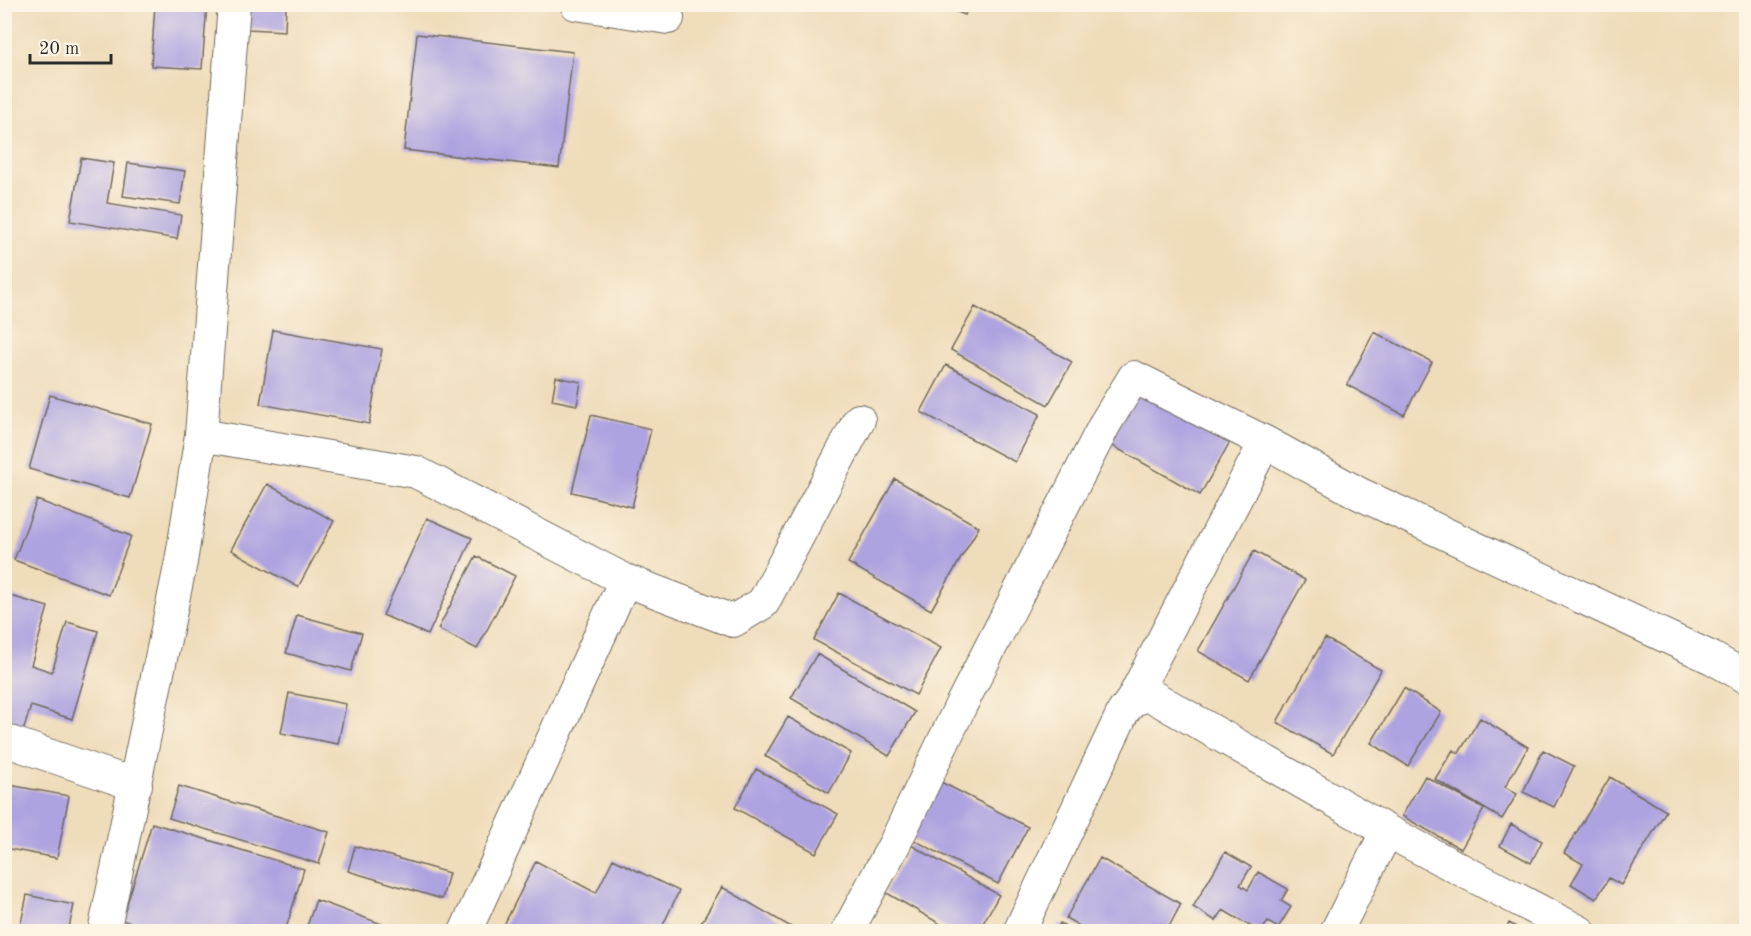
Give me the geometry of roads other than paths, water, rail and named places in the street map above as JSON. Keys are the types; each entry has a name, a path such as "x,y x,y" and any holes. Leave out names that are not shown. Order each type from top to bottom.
{"street":[{"path":"104,932 181,562 201,435 234,4"},
{"path":"576,4 668,18"},
{"path":"847,932 896,843 961,705 1107,422 1134,377 1265,442 1360,494 1701,653 1746,677"},
{"path":"201,435 416,472 625,580 733,621 763,603 859,420"},
{"path":"1019,932 1123,711 1132,700 1265,442"},
{"path":"465,932 625,580"},
{"path":"1132,700 1150,694 1166,702 1387,831 1580,932"},
{"path":"4,740 136,785"},
{"path":"1336,932 1387,831"}]}
